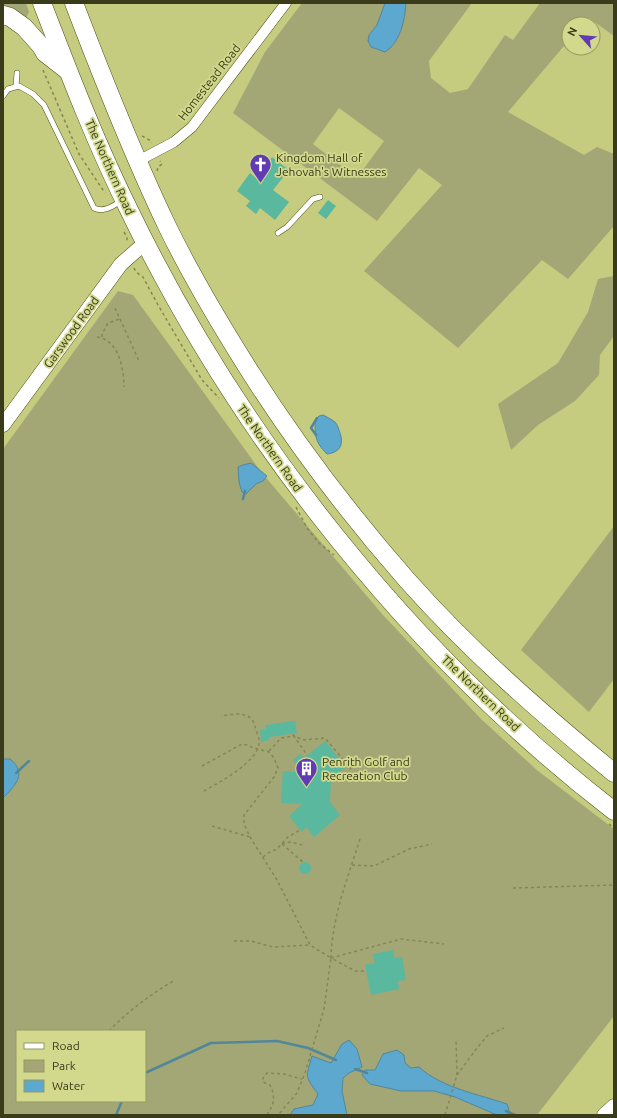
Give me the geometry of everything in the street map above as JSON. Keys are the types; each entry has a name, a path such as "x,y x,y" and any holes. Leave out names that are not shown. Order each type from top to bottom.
{"highway":[{"name":"The Northern Road","path":"42,3 97,141 145,243 175,299 237,401 278,460 349,552 425,639 486,700 552,759 614,811"},
{"path":"74,3 114,105 169,230 203,294 233,345 306,454 408,581 453,629 542,713 614,772"},
{"path":"3,15 10,17 24,27 41,46 45,53 68,71"}],"street":[{"name":"Homestead Road","path":"138,161 174,142 192,127 286,3"},
{"name":"Garswood Road","path":"3,425 121,264 145,243"},
{"path":"604,1115 614,1106"}],"lane":[{"path":"16,86 17,73"},
{"path":"3,96 8,89 16,86 22,87 32,94 46,109 92,206 102,210 124,200"},
{"path":"278,233 287,227 313,199 320,197"}],"path":[{"path":"158,175 157,170 162,164"},
{"path":"115,308 139,361"},
{"path":"102,338 102,334 108,323 120,319"},
{"path":"97,337 102,338 113,347 120,357 124,372 124,387"},
{"path":"204,791 233,774 248,761 257,749 259,743 254,722 248,716 236,714 221,716"},
{"path":"269,752 281,738 294,735 303,740 325,738 351,769"},
{"path":"294,735 307,755"},
{"path":"202,766 242,744 269,752 274,758 278,768 274,777 244,815 244,824 250,837 277,880 310,945 355,971 366,971"},
{"path":"212,826 250,837"},
{"path":"263,857 277,849 288,837 300,830"},
{"path":"278,1115 297,1093 324,1009 332,958 333,938 340,904 360,839"},
{"path":"282,844 290,842 303,845"},
{"path":"282,844 304,863"},
{"path":"352,865 374,866 409,849 432,844"},
{"path":"513,888 614,885"},
{"path":"332,958 401,939 444,944"},
{"path":"234,941 251,941 273,947 310,945"},
{"path":"110,1030 117,1022 162,987 174,980"},
{"path":"457,1075 487,1036 504,1028"},
{"path":"445,1114 457,1075 456,1039"},
{"path":"267,1115 274,1103 275,1093 270,1085 264,1082 263,1078 267,1073 284,1074 302,1079"}],"green space":[{"path":"3,3 26,3 29,12 26,18 3,7"},
{"path":"302,3 472,3 429,61 431,78 450,93 468,89 505,35 513,40 540,3 614,3 614,36 601,27 601,16 561,16 561,49 508,112 584,155 597,147 614,154 614,226 568,279 542,260 458,348 364,271 442,185 419,168 377,221 233,113 265,52","holes":["339,108 384,141 357,178 313,144"]},
{"path":"614,276 614,336 600,355 599,375 575,401 538,425 511,450 498,404 558,363 588,312 598,279"},
{"path":"118,291 133,295 262,473 383,615 481,719 538,771 614,829 614,1016 537,1115 3,1115 3,449"},
{"path":"614,526 614,679 589,712 521,650"}],"water":[{"path":"385,3 406,3 403,24 398,37 385,52 371,47 368,41 369,35 377,25"},
{"path":"323,415 336,423 341,435 339,449 327,454 320,446 316,438 315,430 315,420 319,416"},
{"path":"251,463 267,476 246,494 242,492 239,482 238,467"},
{"path":"3,759 10,759 18,769 19,774 18,779 12,789 3,798"},
{"path":"349,1040 357,1049 362,1067 349,1073 343,1078 342,1091 347,1115 290,1115 294,1109 313,1105 318,1094 308,1079 308,1069 312,1056 331,1063 342,1044"},
{"path":"397,1050 404,1055 405,1063 411,1068 419,1067 438,1080 449,1085 507,1104 509,1110 508,1115 497,1115 455,1097 434,1091 401,1091 370,1084 362,1075 365,1070 375,1070 383,1054"}],"building":[{"name":"Kingdom Hall of Jehovah's Witnesses","path":"272,157 289,170 273,190 289,202 275,220 260,208 256,214 246,206 250,201 237,191 250,173 256,178"},
{"path":"328,200 336,206 326,219 318,213"},
{"path":"295,721 297,733 269,737 269,740 261,742 260,730 266,729 265,725"},
{"name":"Penrith Golf and Recreation Club","path":"325,741 346,767 331,779 330,802 340,815 314,837 306,827 302,832 289,816 302,804 281,803 283,771 304,773 293,760 300,754 304,758"},
{"path":"305,862 309,864 311,868 309,872 305,874 301,872 299,868 301,864"},
{"path":"393,950 394,958 402,957 406,980 398,981 399,989 371,995 365,965 375,963 373,954"}],"waterway":[{"path":"316,435 311,428 317,418"},
{"path":"243,499 245,491"},
{"path":"16,773 29,761"},
{"path":"146,1073 211,1043 277,1041 308,1048 336,1060"},
{"path":"355,1069 367,1073"},
{"path":"116,1115 122,1102"},
{"path":"506,1111 515,1115"}],"place":[{"name":"Kingdom Hall of Jehovah's Witnesses","path":"260,184"},
{"name":"Penrith Golf and Recreation Club","path":"306,788"}]}
